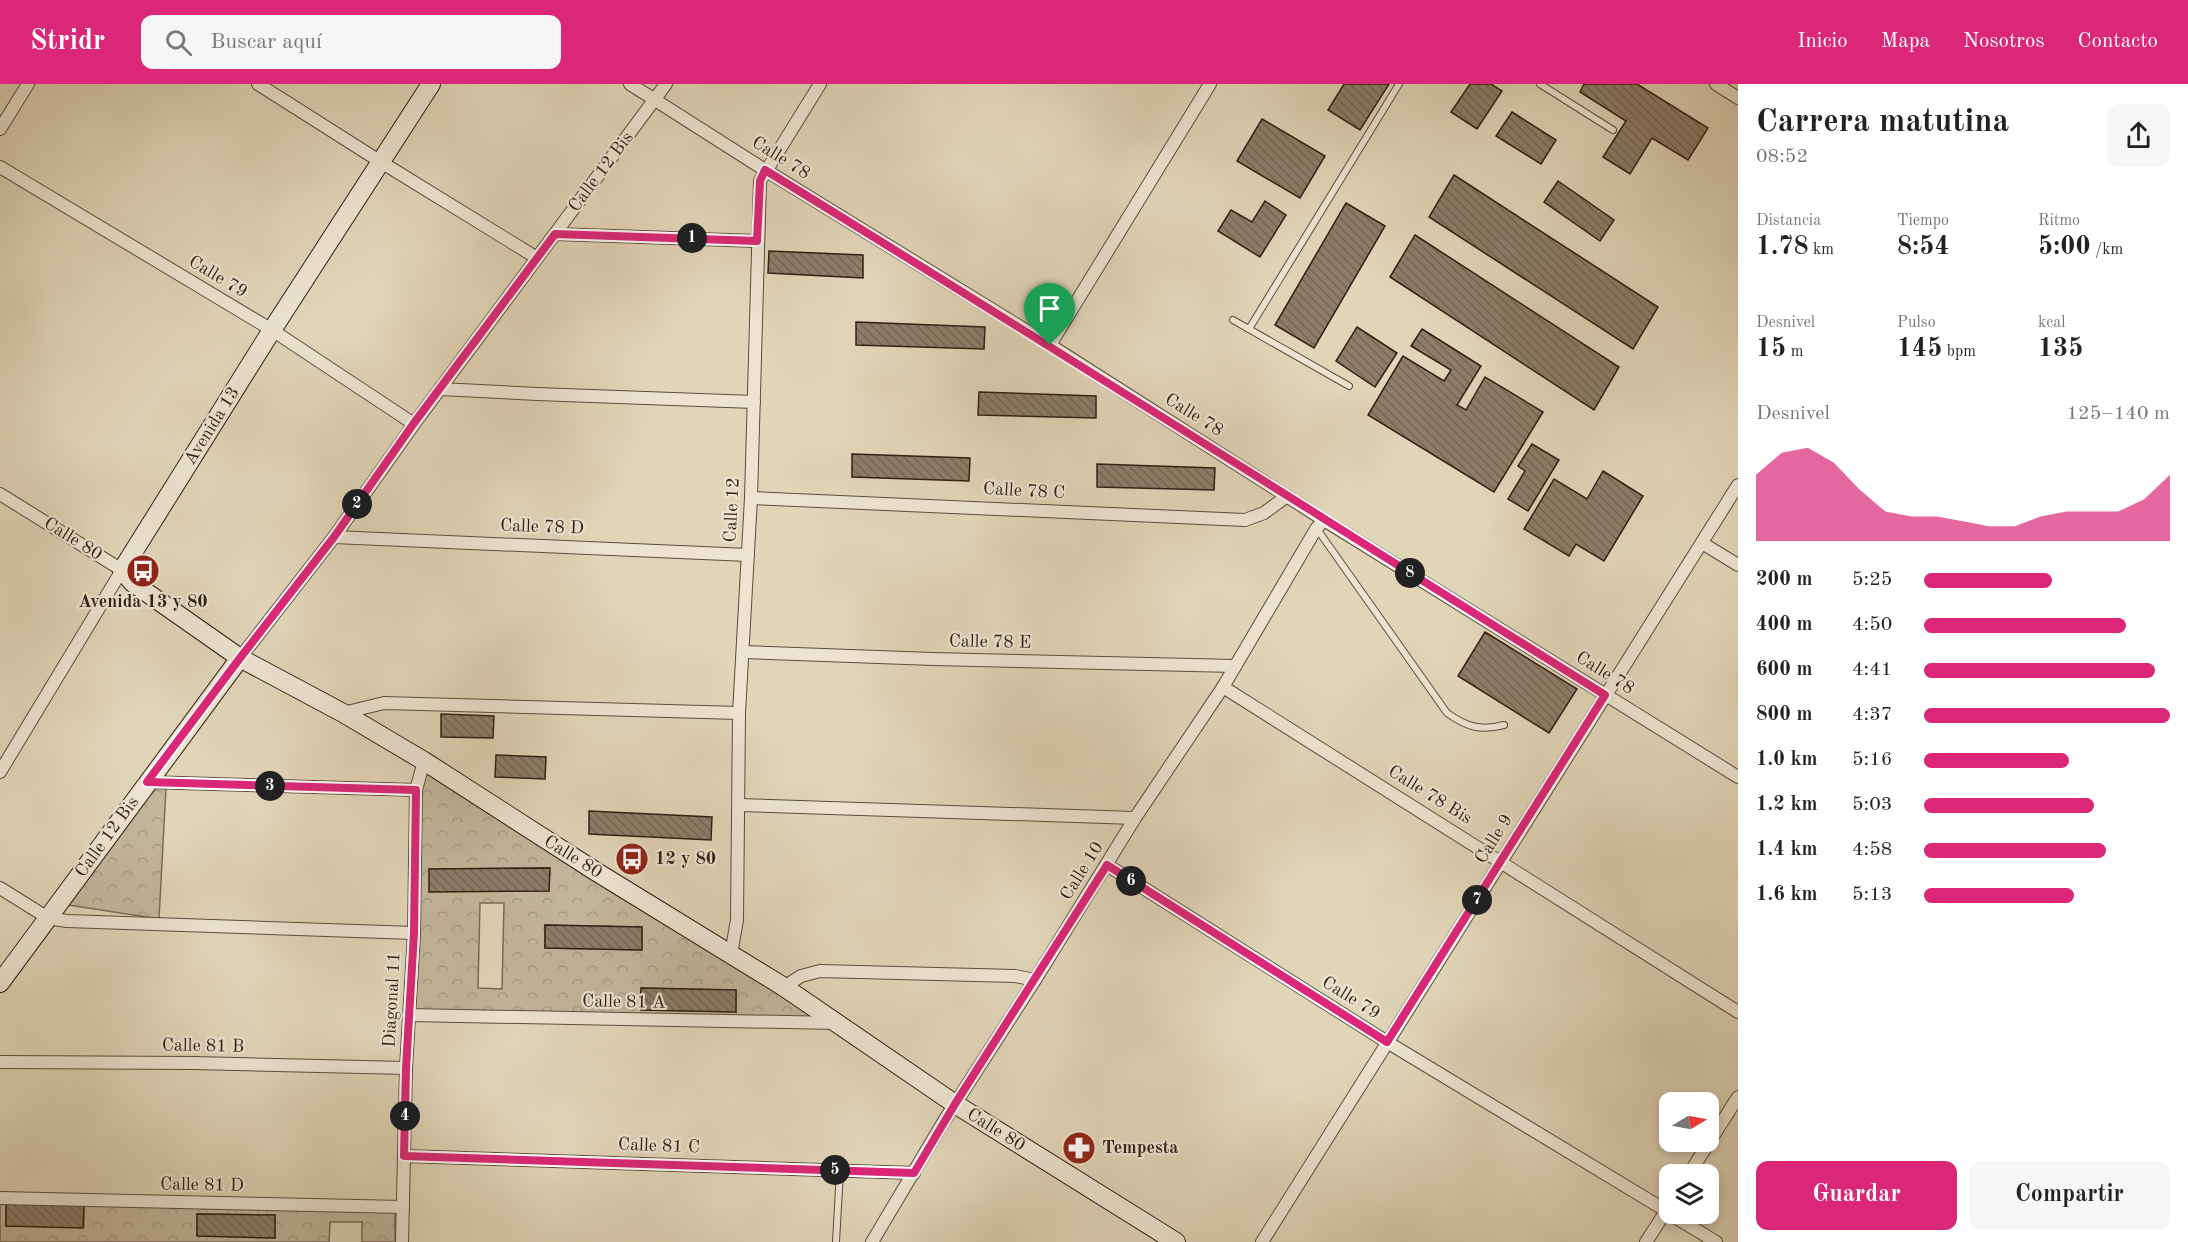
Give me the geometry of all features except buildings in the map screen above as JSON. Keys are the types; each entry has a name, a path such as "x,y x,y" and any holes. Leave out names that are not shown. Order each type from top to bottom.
{"street":[{"path":"0,129 28,84"},
{"path":"258,84 537,258"},
{"name":"Avenida 13","path":"0,772 272,330 431,84"},
{"name":"Calle 78","path":"630,84 1050,345 1287,496 1320,524 1738,777"},
{"name":"Calle 12 Bis","path":"0,983 147,782 334,537 414,423 666,84"},
{"name":"Calle 12","path":"731,954 737,920 740,713 752,498 760,181 820,84"},
{"path":"1716,84 1738,98"},
{"path":"1050,345 1206,85"},
{"name":"Calle 79","path":"0,167 272,330 414,423"},
{"path":"555,234 757,241"},
{"path":"440,389 754,402"},
{"name":"Calle 9","path":"1262,1242 1738,485"},
{"name":"Calle 80","path":"0,494 123,570 133,583 240,658 343,713 424,761 595,872 784,987 955,1104 1170,1240"},
{"name":"Calle 78 C","path":"752,498 1245,520 1264,513 1287,496"},
{"name":"Calle 10","path":"872,1242 955,1104 1135,818 1223,687 1320,524"},
{"name":"Calle 78 D","path":"334,537 748,555"},
{"path":"1702,543 1738,566"},
{"name":"Calle 78 E","path":"744,652 1235,666"},
{"name":"Calle 78 Bis","path":"1223,687 1738,1012"},
{"path":"343,713 384,703 740,713"},
{"name":"Diagonal 11","path":"402,1242 406,1068 414,933 416,790 424,761"},
{"path":"147,782 416,790"},
{"path":"739,805 1135,818"},
{"name":"Calle 79","path":"1107,865 1387,1042 1659,1205"},
{"path":"0,888 48,918 79,922 414,933"},
{"path":"784,987 801,976 820,971 1015,976 1035,980"},
{"name":"Calle 81 A","path":"409,1015 838,1023"},
{"name":"Calle 81 B","path":"0,1062 194,1063 406,1068"},
{"path":"1695,1164 1738,1097"},
{"name":"Calle 81 C","path":"404,1156 914,1173"},
{"name":"Calle 81 D","path":"0,1198 404,1207"},
{"path":"1646,1242 1659,1224"},
{"name":"Calle 79","path":"1689,1224 1716,1242"}],"lane":[{"path":"1249,329 1399,84"},
{"path":"1540,84 1612,130"},
{"path":"1233,320 1349,386"},
{"path":"1320,524 1447,713 1461,723 1473,727 1489,729 1504,726"},
{"path":"836,1242 840,1170"}],"green space":[{"path":"424,761 838,1023 409,1015 416,790","holes":["549,868 549,891 429,869","480,903 504,903 502,989 478,988","545,925 642,927 642,950 545,948","641,988 736,990 736,1012 641,1010"]},
{"path":"147,787 166,788 159,919 68,905"},
{"path":"0,1201 395,1212 395,1242 362,1242 362,1222 330,1222 329,1242 0,1242","holes":["6,1204 84,1205 84,1227 6,1226","197,1214 275,1215 275,1238 197,1236"]}],"place":[{"name":"Avenida 13 y 80","path":"143,571"},
{"name":"12 y 80","path":"632,859"},
{"name":"Tempesta","path":"1079,1148"}],"route":[{"path":"765,170 1050,345 1324,520 1605,695 1387,1042 1107,865 944,1121 914,1173 404,1156 406,1068 414,933 416,790 147,782 334,537 414,423 555,234 757,241 760,181 765,170"}]}
